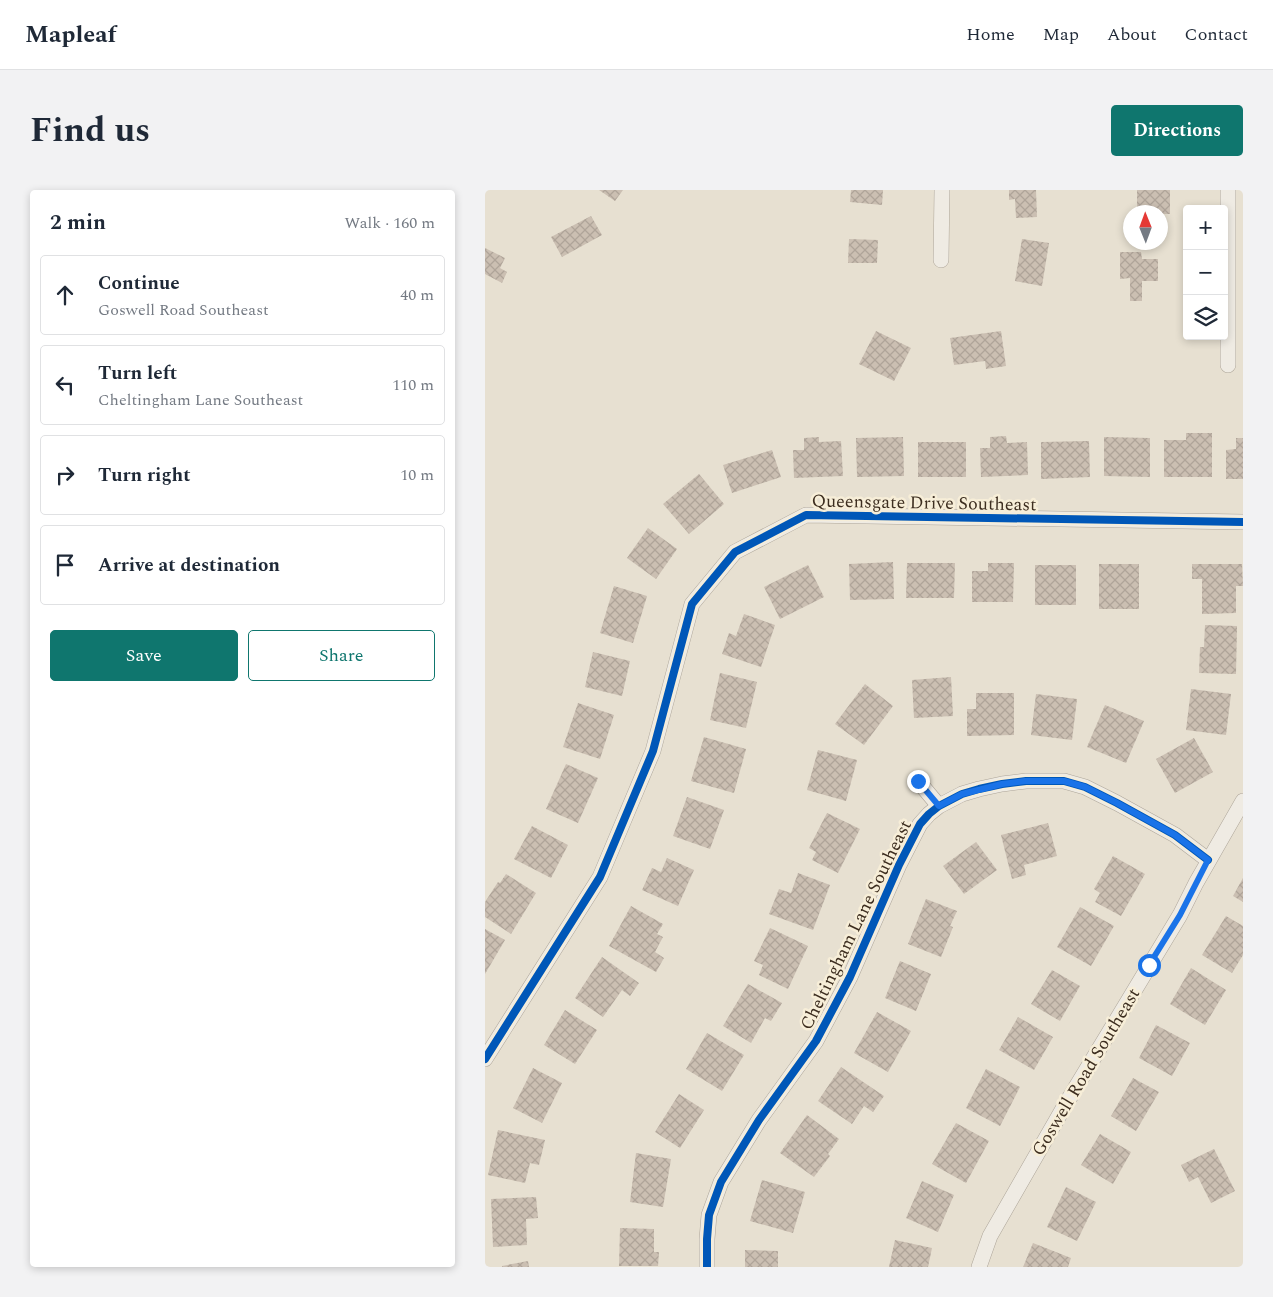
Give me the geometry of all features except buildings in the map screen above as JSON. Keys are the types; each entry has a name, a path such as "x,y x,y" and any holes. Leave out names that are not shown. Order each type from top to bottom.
{"street":[{"path":"941,260 942,190"},
{"path":"1228,190 1228,365"},
{"name":"Queensgate Drive Southeast","path":"485,1059 600,877 653,751 692,604 735,552 806,515 1243,522"},
{"path":"918,781 939,806"},
{"name":"Cheltingham Lane Southeast","path":"707,1267 709,1215 721,1182 759,1120 816,1041 850,977 899,865 920,824 939,806 962,794 1002,784 1025,781 1064,781 1085,787 1117,803 1175,835 1208,860"},
{"name":"Goswell Road Southeast","path":"979,1267 990,1236 1064,1107 1180,915 1208,860 1243,801"}],"cycle path":[{"path":"485,1059 600,877 653,751 692,604 735,552 806,515 1243,522"},
{"path":"707,1267 709,1215 721,1182 759,1120 816,1041 850,977 899,865 920,824 929,814 939,806 962,794 979,789 1026,781 1064,781 1085,787 1117,803 1175,835 1208,860"}],"route":[{"path":"918,781 939,806 962,794 1002,784 1025,781 1064,781 1085,787 1117,803 1175,835 1208,860 1180,915 1149,965"}]}
